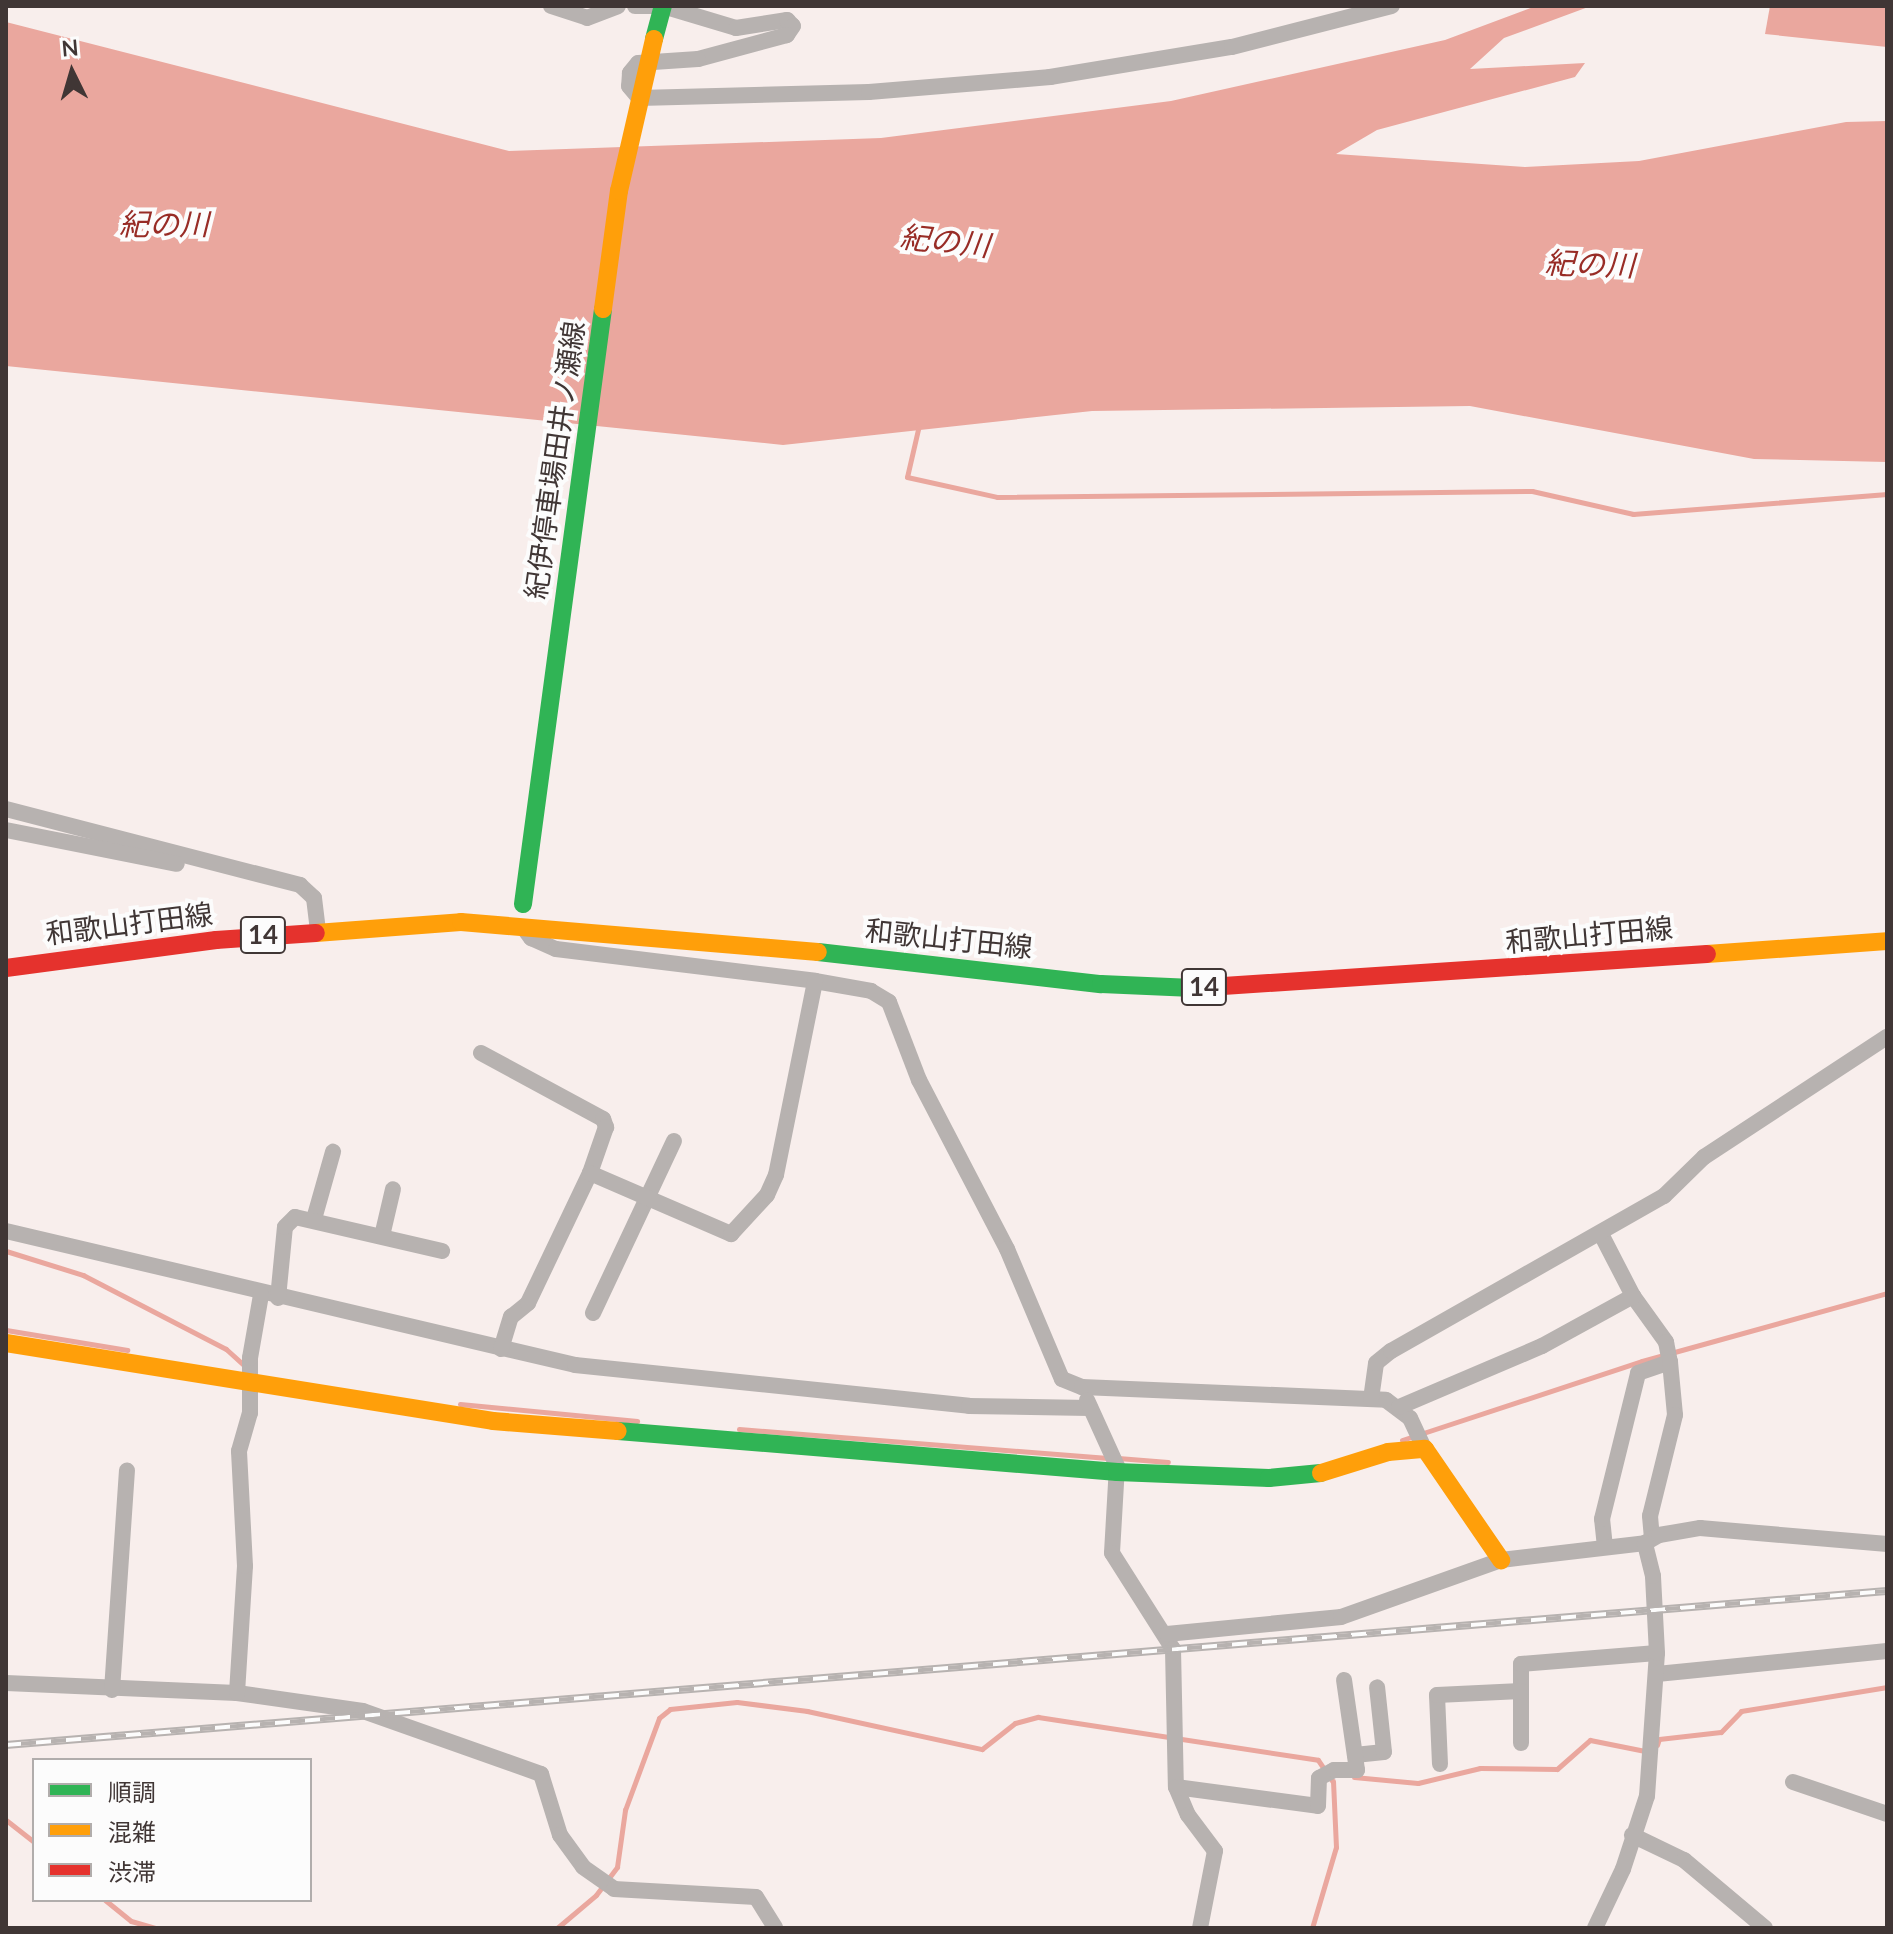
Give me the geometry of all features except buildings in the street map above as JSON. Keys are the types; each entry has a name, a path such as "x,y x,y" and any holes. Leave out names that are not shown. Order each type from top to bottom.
{"main road":[{"name":"紀伊停車場田井ノ瀬線","path":"522,925 619,191 663,6"},
{"name":"和歌山打田線","path":"6,968 318,929 431,922 522,925 1183,988 1404,977 1887,941"},
{"path":"6,1343 250,1386 493,1421 1116,1462 1269,1478 1318,1474 1388,1452 1423,1446 1501,1560"}],"street":[{"path":"551,6 590,12 618,6"},
{"path":"635,6 663,6 736,28 787,20 793,26 787,35 698,59 638,63 630,73 629,86 639,98 869,92 1050,77 1232,47 1392,6"},
{"path":"6,809 300,885 314,898 318,929"},
{"path":"6,830 180,865 225,866"},
{"path":"522,925 531,938 556,949 815,981 871,991 889,1002 919,1080 1007,1249 1062,1379 1082,1387 1371,1399 1404,1412 1423,1446"},
{"path":"590,1173 731,1234 767,1195 776,1175 815,981"},
{"path":"1371,1399 1376,1363 1391,1351 1664,1196 1704,1157 1887,1037"},
{"path":"481,1053 603,1119 606,1127 590,1173 528,1303 511,1317 501,1349"},
{"path":"593,1313 674,1141"},
{"path":"314,1219 333,1152"},
{"path":"382,1236 393,1189"},
{"path":"237,1693 245,1566 239,1451 250,1413 250,1386 285,1227 295,1217 314,1219 442,1251"},
{"path":"6,1231 501,1349 647,1377 969,1406 1090,1408"},
{"path":"1595,1928 1647,1796 1657,1674 1653,1576 1648,1540 1650,1516 1675,1415 1666,1342 1633,1296 1601,1234"},
{"path":"1404,1412 1542,1346 1633,1296"},
{"path":"1605,1547 1602,1519 1638,1373 1670,1362"},
{"path":"1082,1387 1116,1462 1112,1553 1167,1634 1173,1658 1176,1787 1188,1815 1215,1851 1200,1928"},
{"path":"112,1690 127,1471"},
{"path":"1167,1634 1341,1617 1501,1560 1605,1547 1700,1528 1887,1544"},
{"path":"1657,1674 1887,1651"},
{"path":"1521,1743 1521,1664 1657,1653"},
{"path":"1176,1787 1318,1806 1319,1778 1334,1770 1357,1770 1344,1680"},
{"path":"6,1683 112,1690 237,1693 363,1711 528,1765 541,1774 560,1835 583,1867 614,1889 756,1897 775,1928"},
{"path":"1355,1755 1384,1752 1377,1687"},
{"path":"1440,1764 1437,1695 1521,1691"},
{"path":"1793,1782 1887,1814"},
{"path":"1632,1835 1684,1860 1765,1928"}],"water":[{"name":"紀の川","path":"1536,6 1591,6 1504,38 1470,69 1585,63 1575,77 1377,130 1336,154 1525,167 1639,161 1846,122 1887,121 1887,462 1754,459 1470,406 1092,411 783,445 6,366 6,22 509,151 881,138 1171,101 1445,40"},
{"path":"1770,6 1887,6 1887,47 1765,34"}],"waterway":[{"path":"919,425 907,477 997,497 1532,491 1633,514 1887,494"},
{"path":"6,1251 83,1275 226,1349 246,1367"},
{"path":"1402,1440 1642,1361 1887,1293"},
{"path":"6,1330 127,1350"},
{"path":"460,1404 637,1421"},
{"path":"739,1429 1108,1458"},
{"path":"1118,1458 1168,1462"},
{"path":"1657,1745 1659,1739 1721,1732 1741,1711 1887,1687"},
{"path":"557,1928 596,1895 617,1867 625,1810 659,1718 670,1709 737,1702 807,1711 982,1749 1015,1723 1038,1717 1318,1760 1332,1781"},
{"path":"1354,1777 1418,1783 1480,1768 1557,1769 1590,1740 1645,1751"},
{"path":"1312,1928 1336,1847 1333,1781"},
{"path":"6,1820 32,1840"},
{"path":"107,1902 131,1921 155,1928"}],"railway":[{"path":"6,1745 1887,1591"}],"traffic: fast":[{"path":"654,39 663,6"},
{"path":"523,904 603,309"},
{"path":"818,952 1101,984 1193,988"},
{"path":"618,1431 1117,1472 1269,1478 1321,1473"}],"traffic: slow":[{"path":"603,309 619,191 654,39"},
{"path":"316,933 461,922 818,952"},
{"path":"1707,954 1887,941"},
{"path":"6,1343 493,1421 618,1431"},
{"path":"1321,1473 1388,1452 1425,1449 1501,1560"}],"traffic: jam":[{"path":"6,968 216,940 316,933"},
{"path":"1193,988 1707,954"}]}
